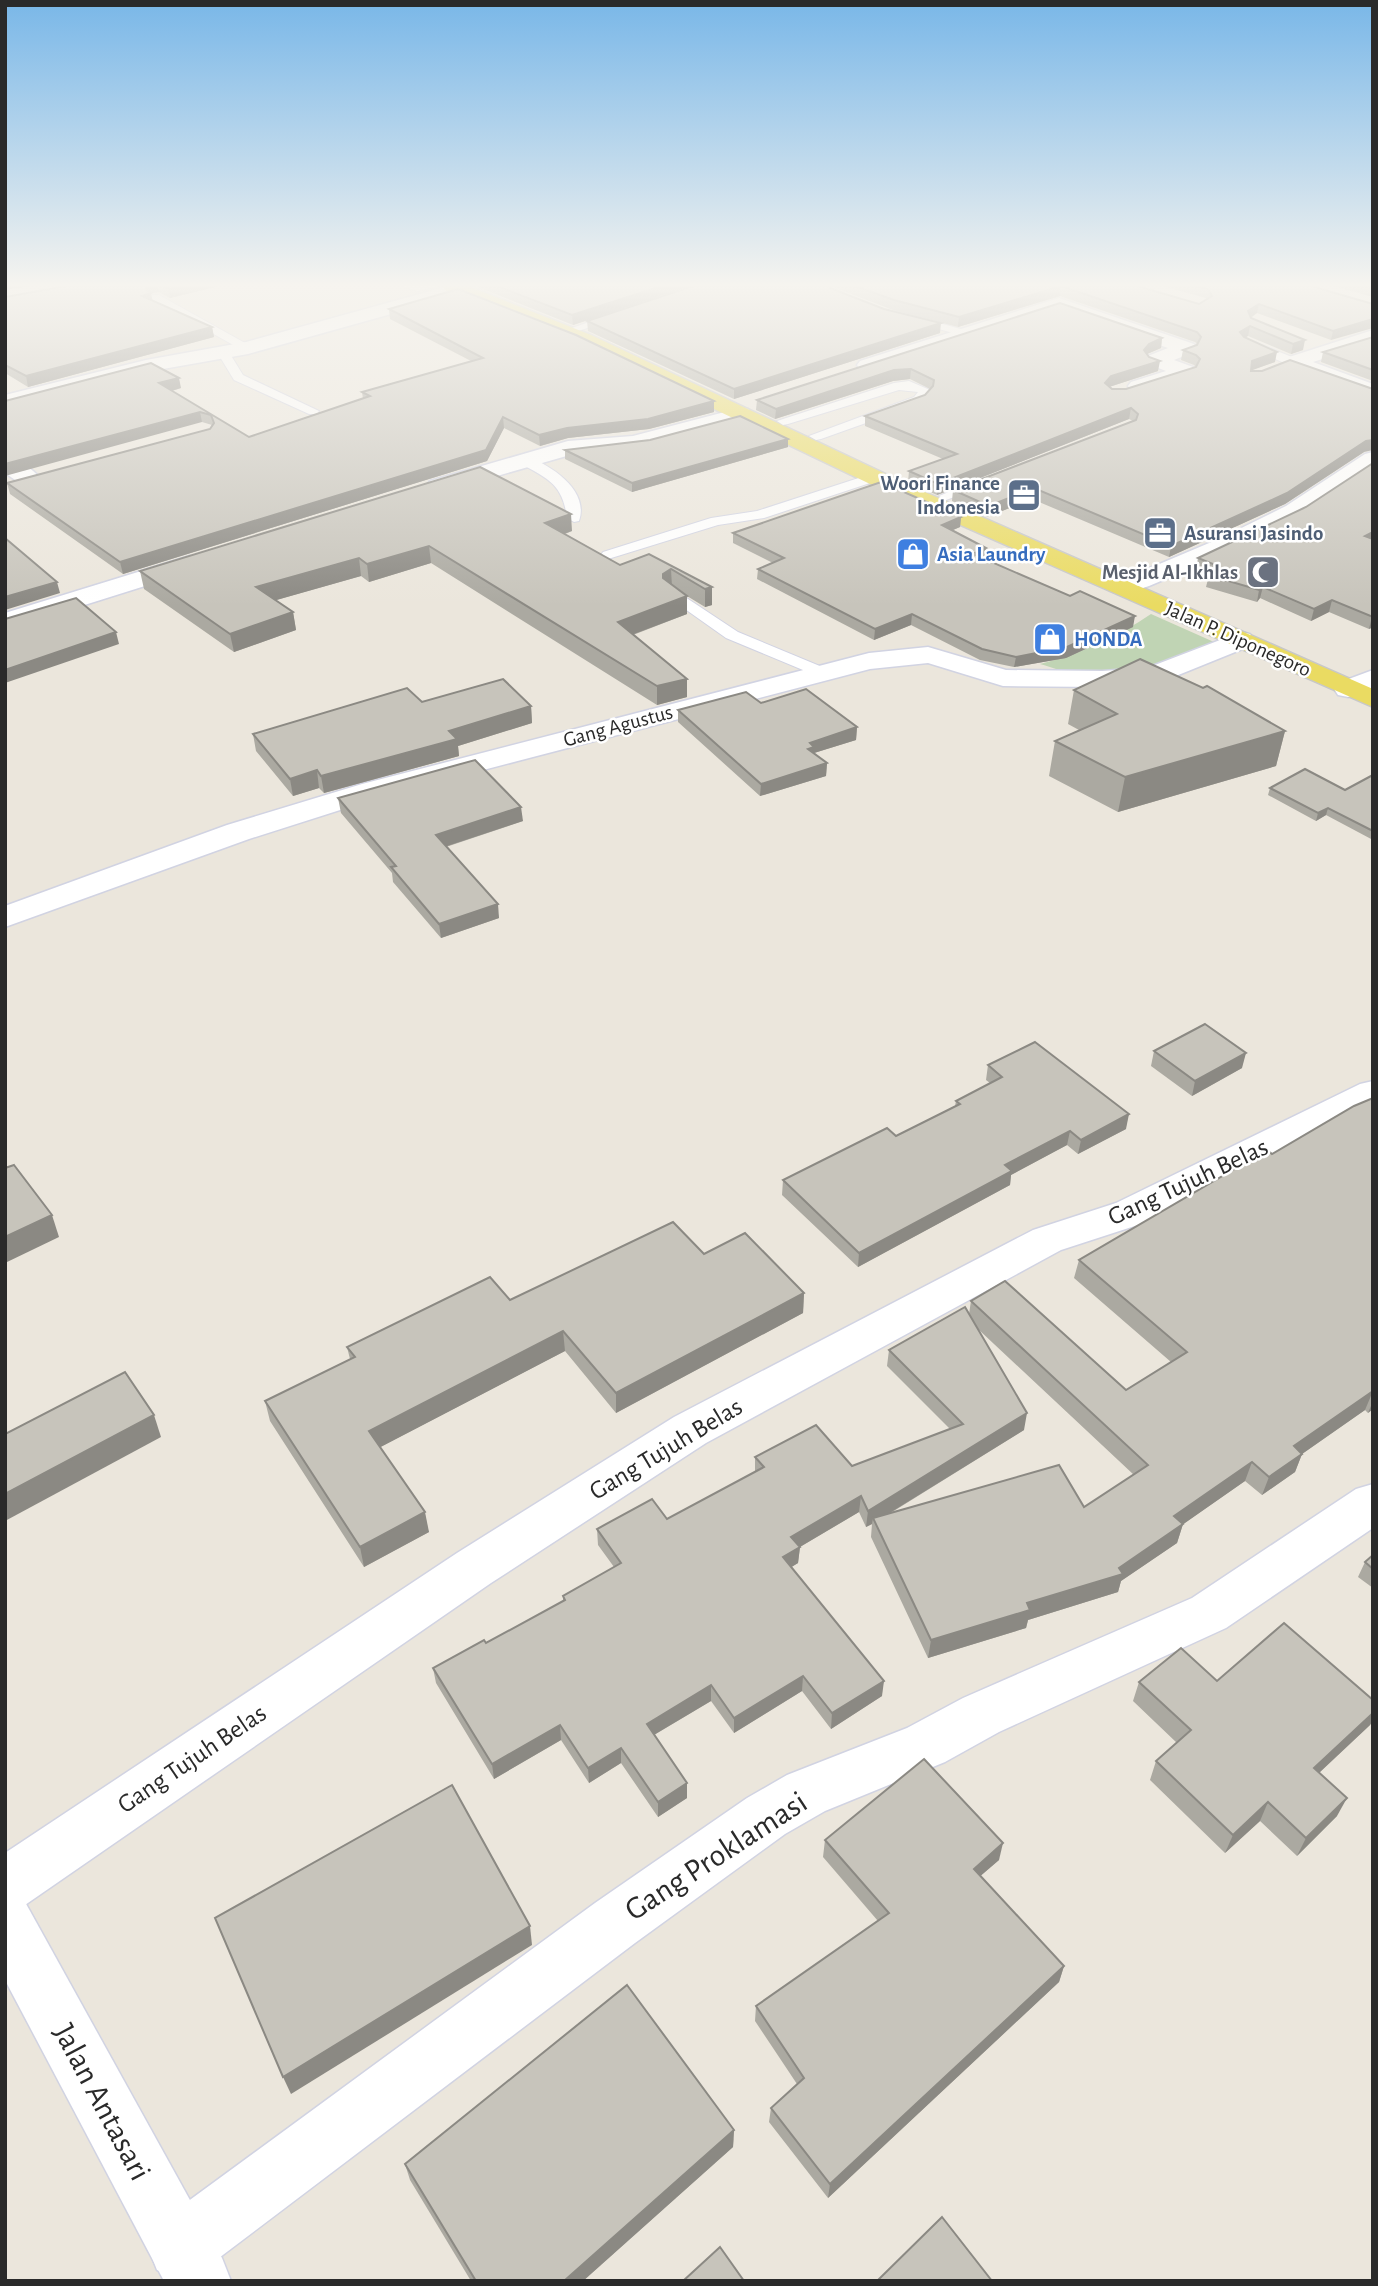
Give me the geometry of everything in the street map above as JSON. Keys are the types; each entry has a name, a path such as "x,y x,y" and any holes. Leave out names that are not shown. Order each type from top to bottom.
{"main road":[{"name":"Jalan P. Diponegoro","path":"715,393 1140,581 1366,686"},
{"name":"Jalan P. Diponegoro","path":"719,393 748,406 874,477 1241,640 1366,686"}],"street":[{"path":"5,401 39,393"},
{"path":"415,493 568,448 642,441 748,406"},
{"path":"1140,581 1230,543 1294,511 1373,459"},
{"path":"5,463 29,479"},
{"path":"5,486 53,473"},
{"path":"5,622 213,557"},
{"name":"Gang Agustus","path":"5,917 238,832 373,790 821,672 884,658 928,655 1003,678 1102,679 1151,676 1241,640"},
{"name":"Gang Tujuh Belas","path":"5,1886 474,1568 690,1430 1047,1240 1130,1213 1373,1093"},
{"name":"Gang Proklamasi","path":"189,2264 604,1931 766,1816 806,1793 926,1745 981,1715 1209,1614 1373,1503"},
{"name":"Jalan Antasari","path":"5,1922 189,2264"}],"lane":[{"path":"273,393 313,411"},
{"path":"783,421 876,393"},
{"path":"816,436 918,400 924,393"},
{"path":"524,460 568,489 573,502 574,518"},
{"path":"946,496 1001,475"},
{"path":"608,555 716,521 759,515 874,477"},
{"path":"673,594 732,635 821,672"}],"green space":[{"path":"1151,614 1214,642 1167,662 1118,674 1078,674 1040,664 1098,644"}],"building":[{"path":"37,393 175,393 249,437 370,396 363,393 697,393 714,401 648,419 567,428 539,435 503,417 486,450 120,562 7,483 210,429 214,423 211,415 200,412 5,464 5,401"},
{"path":"780,393 825,393 776,409 757,400"},
{"path":"927,393 1373,393 1373,440 1366,441 1287,493 1171,546 1034,488 989,506 953,490 1136,420 1138,414 1131,408 938,484 909,471 957,454 865,416"},
{"path":"740,416 788,439 632,483 565,450 650,440"},
{"path":"1373,463 1373,532 1365,536 1373,539 1373,617 1332,600 1314,609 1263,587 1259,590 1208,575 1218,566 1198,558 1306,507"},
{"path":"480,467 571,514 545,523 620,565 649,554 712,587 705,589 671,569 663,574 663,578 687,596 618,622 687,679 657,686 429,546 367,564 359,558 256,587 293,612 230,634 140,571"},
{"path":"881,482 961,517 942,525 986,548 973,554 1070,596 1080,591 1135,616 1067,647 1016,657 982,649 912,614 875,629 758,569 784,558 733,533"},
{"path":"5,538 57,582 5,597"},
{"path":"76,598 116,632 5,670 5,619"},
{"path":"1140,659 1203,688 1207,686 1285,731 1125,777 1055,741 1117,714 1074,690"},
{"path":"503,679 531,706 449,731 457,739 321,776 317,770 290,779 253,734 407,688 422,702"},
{"path":"806,689 857,727 810,743 814,747 808,749 827,763 761,784 678,710 746,692 761,703"},
{"path":"475,760 521,807 436,835 498,904 439,924 391,867 396,866 338,798"},
{"path":"1305,769 1345,790 1373,777 1373,831 1328,808 1318,813 1270,788"},
{"path":"1205,1024 1246,1053 1195,1081 1154,1051"},
{"path":"1035,1042 1129,1114 1081,1140 1070,1131 1005,1165 1012,1171 859,1253 783,1180 887,1128 896,1136 960,1104 956,1101 1002,1077 988,1065"},
{"path":"1373,1098 1373,1391 1294,1446 1302,1454 1269,1477 1252,1462 1174,1516 1183,1524 1119,1568 1123,1574 1027,1603 1030,1610 931,1640 873,1518 1059,1465 1084,1507 1148,1465 971,1301 1005,1281 1126,1390 1187,1352 1079,1260 1267,1150 1272,1154 1354,1106"},
{"path":"14,1165 52,1215 5,1237 5,1168"},
{"path":"673,1222 704,1254 745,1233 804,1293 616,1393 563,1331 369,1431 425,1512 360,1547 265,1401 355,1357 347,1347 490,1277 510,1300"},
{"path":"965,1307 1027,1413 868,1511 861,1496 791,1537 800,1547 783,1557 884,1681 832,1713 803,1676 734,1718 711,1685 647,1724 687,1783 658,1802 621,1748 588,1768 560,1725 492,1764 433,1668 565,1600 563,1596 621,1563 597,1529 652,1499 667,1519 764,1467 755,1457 816,1425 852,1466 963,1424 889,1350"},
{"path":"125,1372 154,1415 5,1494 5,1434"},
{"path":"1373,1555 1373,1569 1365,1562"},
{"path":"1284,1623 1373,1700 1373,1713 1314,1768 1347,1798 1306,1838 1268,1802 1233,1835 1156,1761 1191,1730 1139,1682 1181,1648 1217,1681"},
{"path":"924,1759 1003,1843 974,1869 1064,1966 830,2184 771,2108 804,2078 756,2006 889,1913 825,1840"},
{"path":"452,1785 530,1926 283,2077 215,1918"},
{"path":"627,1985 734,2130 564,2281 476,2281 405,2164"},
{"path":"942,2217 992,2281 877,2281"},
{"path":"720,2247 744,2281 683,2281"}],"place":[{"name":"Woori Finance Indonesia","path":"1024,495"},
{"name":"Asuransi Jasindo","path":"1160,533"},
{"name":"Asia Laundry","path":"913,554"},
{"name":"Mesjid Al-Ikhlas","path":"1263,572"},
{"name":"HONDA","path":"1050,639"}]}
